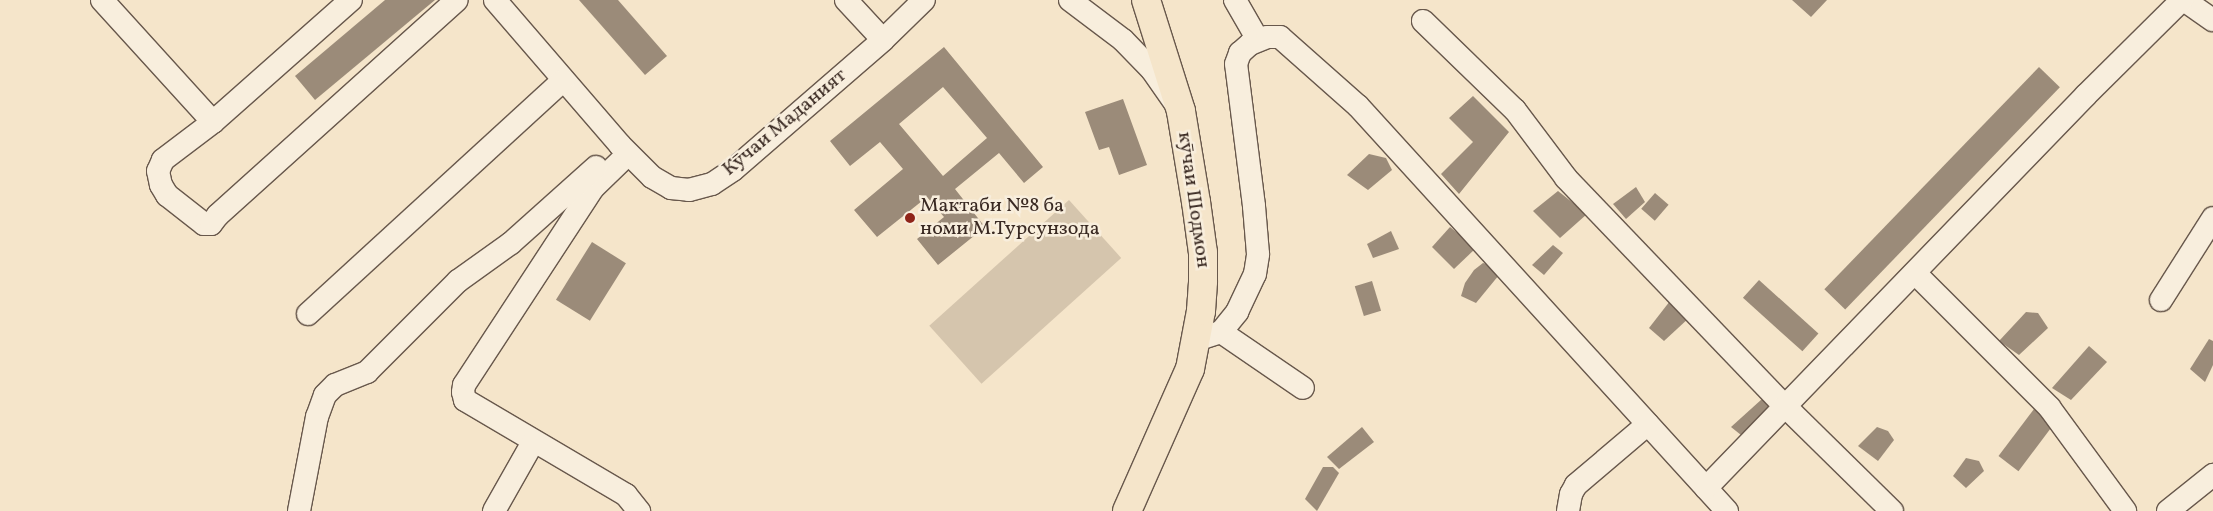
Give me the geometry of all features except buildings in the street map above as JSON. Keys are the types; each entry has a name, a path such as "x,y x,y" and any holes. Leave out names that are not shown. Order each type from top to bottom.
{"main road":[{"name":"кӯчаи Шодмон","path":"1127,511 1190,369 1203,288 1203,253 1180,111 1146,0"}],"street":[{"path":"102,0 213,122"},
{"path":"351,0 213,122 163,160 158,171 161,185 167,195 204,224 211,224 218,215 457,0"},
{"name":"Кӯчаи Маданият","path":"495,0 624,149 652,177 671,188 690,190 712,184 733,170 884,40 924,0"},
{"path":"846,0 884,40"},
{"path":"1070,0 1123,40 1152,70 1180,111"},
{"path":"1235,0 1258,40"},
{"path":"1706,488 2086,95 2183,0 2213,20"},
{"path":"1423,20 1515,110 1566,178 1785,406 1892,511"},
{"path":"1196,340 1221,332 1237,312 1254,274 1258,254 1236,64 1240,53 1258,40 1275,36 1284,39 1358,106 1727,511"},
{"path":"308,314 563,80"},
{"path":"624,149 592,188 464,385 465,400 533,442 618,490 637,506 639,511"},
{"path":"299,511 317,417 325,395 335,385 367,372 458,281 511,243 624,149"},
{"path":"2161,300 2213,218"},
{"path":"1915,273 2049,408 2125,511"},
{"path":"1221,332 1303,388"},
{"path":"1568,511 1571,494 1576,485 1648,424"},
{"path":"494,511 533,442"},
{"path":"2168,511 2213,475"}],"shaded area":[{"path":"1069,200 1121,258 981,384 929,326"}],"place":[{"name":"Мактаби №8 ба номи М.Турсунзода","path":"910,218"}]}
